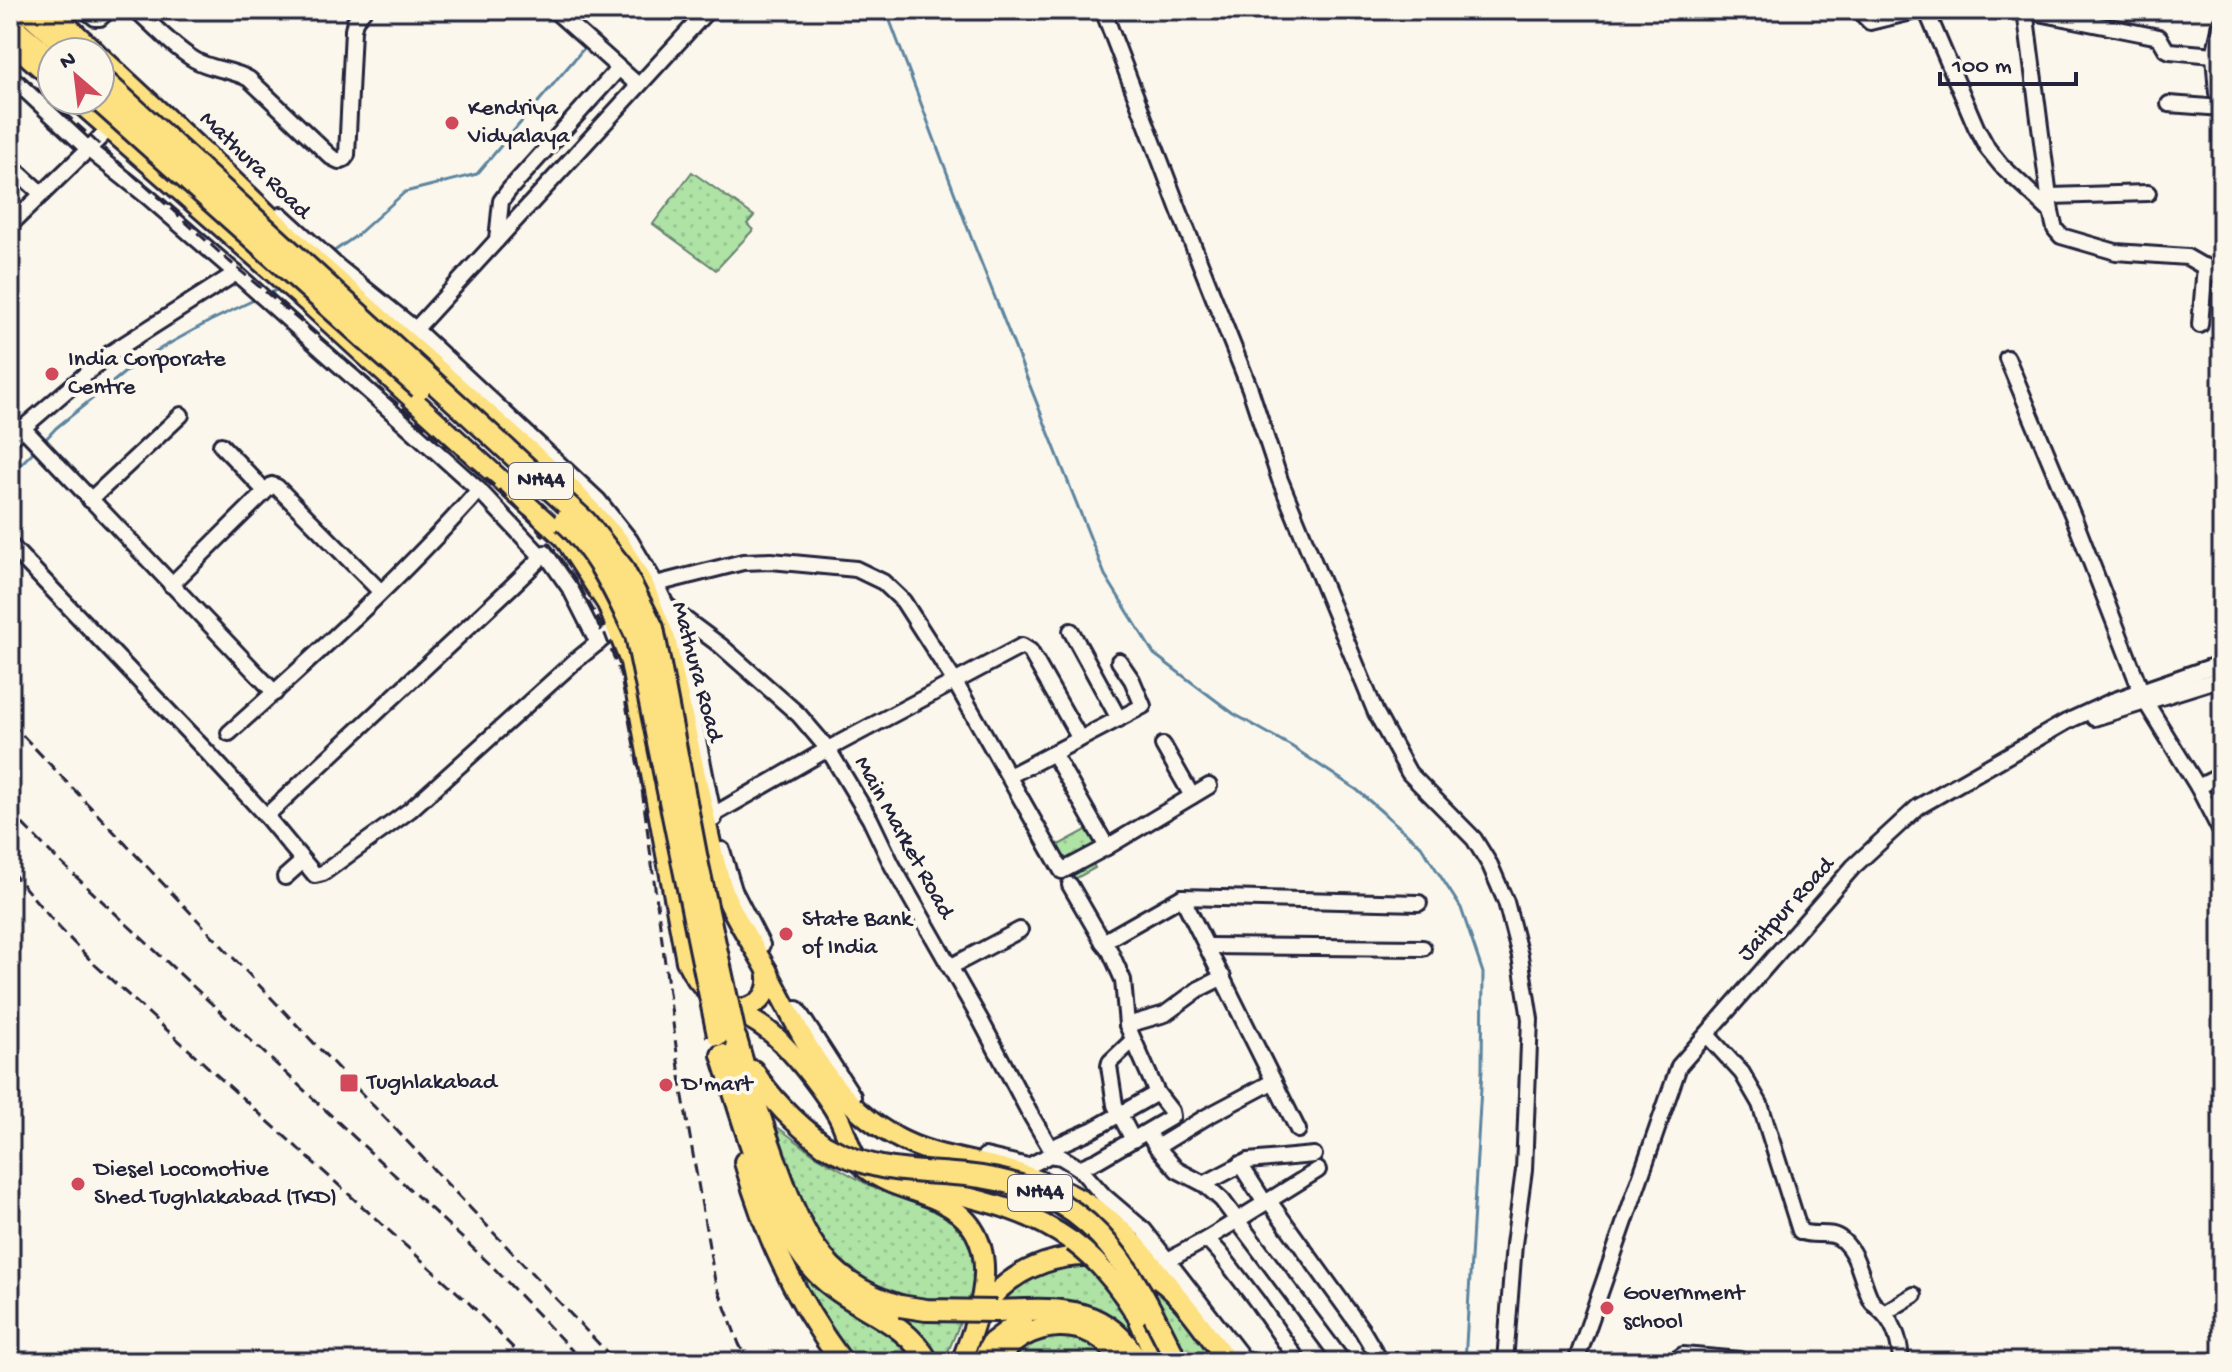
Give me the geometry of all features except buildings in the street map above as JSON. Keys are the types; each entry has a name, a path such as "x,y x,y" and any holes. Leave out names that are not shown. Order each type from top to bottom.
{"highway":[{"path":"26,10 54,36"},
{"path":"10,24 36,46"},
{"name":"Mathura Road","path":"116,92 586,522 622,567 653,628 698,865 736,1039 772,1100 806,1131 835,1151 858,1161 893,1170 1003,1181 1036,1191 1076,1214 1101,1234 1120,1257 1146,1299 1177,1362"},
{"name":"Mathura Road","path":"116,116 577,533 608,576 636,635 740,1144 763,1217 794,1288 842,1362"},
{"path":"736,1039 746,1077 793,1211 822,1257 844,1279 883,1301 913,1308 945,1311 1048,1309 1091,1317 1113,1329 1138,1362"},
{"path":"722,1055 763,1177 803,1256 843,1295 909,1335 928,1362"},
{"path":"982,1362 992,1343 1012,1326 1037,1315 1068,1311"},
{"path":"996,1362 1019,1338 1054,1325 1076,1327 1095,1335 1113,1349 1122,1362"}],"main road":[{"name":"Mathura Road","path":"51,10 79,36"},
{"path":"10,41 36,64"},
{"name":"Mathura Road","path":"116,70 323,261 370,309 410,335 473,393 567,484 619,541 652,589 724,892 836,1089 862,1114 910,1144 928,1151 1022,1169 1101,1213 1136,1245 1228,1362"},
{"path":"94,116 288,285 564,538 607,604 630,662 686,961 707,993 762,1026 782,1042 837,1115 857,1158 869,1171 951,1208 967,1222 982,1251 985,1271 983,1296 961,1362"},
{"path":"343,335 370,309"},
{"path":"439,422 473,393"},
{"path":"676,905 724,892"},
{"path":"724,1005 741,1009 759,1001 768,987 766,968"},
{"path":"892,1182 918,1185 1008,1207 1043,1222 1073,1242 1097,1262 1117,1286 1137,1316 1157,1362"},
{"path":"975,1324 1004,1285 1037,1265 1061,1258 1092,1256 1117,1260 1145,1273 1178,1297"}],"street":[{"path":"86,10 95,18 100,18 109,10"},
{"path":"136,10 196,61 249,79 331,157 339,161 346,158 347,149 353,30 355,21 364,10"},
{"path":"554,10 638,85"},
{"path":"689,10 692,26"},
{"path":"323,261 410,335 708,10"},
{"path":"1103,10 1250,389 1280,480 1376,713 1409,773 1474,839 1490,865 1506,902 1520,956 1530,1019 1524,1170 1513,1253 1505,1362"},
{"path":"1862,10 1870,22 1923,10 1988,149 2051,212"},
{"path":"2214,55 2170,51 2159,37 2025,10 2051,212 2057,234 2116,252 2187,257 2222,277"},
{"path":"2217,93 2214,55 2222,21"},
{"path":"497,240 501,201 619,68"},
{"path":"10,76 89,150 259,293 479,490 540,555"},
{"path":"2169,104 2222,108"},
{"path":"10,225 109,129"},
{"path":"10,165 42,194"},
{"path":"2051,196 2148,193"},
{"path":"2200,325 2205,266"},
{"path":"10,439 26,432 109,354 236,273"},
{"path":"2007,358 2143,696 2198,787 2222,834"},
{"path":"90,500 181,415"},
{"path":"421,438 439,422"},
{"path":"26,432 275,693"},
{"path":"221,445 265,491"},
{"path":"171,585 272,485 380,591"},
{"path":"229,733 275,693 431,542 479,490"},
{"path":"10,545 266,816 315,875 323,873 410,810 616,628"},
{"path":"540,555 545,553 571,590 598,643"},
{"path":"266,816 537,562 540,555"},
{"path":"652,589 743,562 758,561 856,569 871,575 894,591 955,682 1062,871 1209,786"},
{"name":"Main Market Road","path":"652,589 666,605 721,646 799,715 828,749 870,819 892,865 1053,1152"},
{"path":"666,605 683,665 725,865 746,916 804,1021 844,1085 860,1104 907,1135 1022,1169 1157,1093"},
{"path":"1071,631 1119,719"},
{"path":"713,815 828,749 1022,646 1030,651 1080,739"},
{"path":"1009,776 1144,704 1119,661"},
{"name":"Jaitpur Road","path":"1585,1362 1677,1082 1688,1063 1865,864 1917,817 1954,794 2089,721 2222,663"},
{"name":"Jaitpur Road","path":"1576,1362 1674,1074 1853,867 1925,802 2066,722 2104,704 2222,678"},
{"path":"1163,745 1192,796"},
{"path":"1053,753 1107,847"},
{"path":"2198,787 2222,775"},
{"path":"285,877 303,861"},
{"path":"1070,885 1110,951 1123,980 1127,1025 1132,1041 1157,1093 1172,1116 1079,1168"},
{"path":"1103,942 1182,897 1419,903"},
{"path":"1182,897 1298,1130"},
{"path":"950,967 1020,930"},
{"path":"1208,946 1423,948"},
{"path":"1127,1025 1165,1014 1199,989 1223,977"},
{"path":"1710,1038 1742,1073 1756,1096 1800,1231 1804,1234 1831,1235 1843,1241 1859,1266 1872,1300 1897,1334 1901,1362"},
{"path":"1132,1041 1110,1064 1110,1084 1119,1116 1133,1140"},
{"path":"1157,1147 1274,1081"},
{"path":"1147,1132 1177,1170 1204,1184 1222,1200 1343,1362"},
{"path":"1053,1152 1079,1168 1103,1195 1144,1230 1246,1362"},
{"path":"1168,1260 1267,1202 1316,1163 1255,1160 1240,1164 1204,1184"},
{"path":"1240,1164 1362,1330 1381,1362"},
{"path":"1207,1239 1247,1288 1299,1362"},
{"path":"1884,1313 1914,1295"},
{"path":"1673,1362 1683,1355 1743,1362"}],"green space":[{"path":"692,172 754,216 747,224 753,230 716,270 653,224"},
{"path":"1097,824 1102,858 1093,863 1095,868 1073,880 1055,847"},
{"path":"776,1126 815,1155 874,1188 932,1208 955,1223 971,1242 977,1260 974,1288 944,1362 940,1362 897,1317 903,1300 863,1281 831,1250 798,1190"},
{"path":"1079,1261 1145,1279 1173,1302 1220,1362 1162,1362 1142,1311 1127,1318 1143,1349 1140,1350 994,1305 1033,1273"},
{"path":"792,1263 900,1336 919,1362 856,1362 814,1302"},
{"path":"1081,1335 1114,1362 1005,1362 1030,1337"}],"waterway":[{"path":"886,10 971,237 1105,575 1154,654 1234,714 1291,746 1357,790 1421,846 1461,908 1483,973 1482,1070 1465,1362"},
{"path":"330,254 356,236 405,192 477,174 584,48"},
{"path":"266,295 281,288"},
{"path":"44,441 140,360 256,299"},
{"path":"10,475 36,449"}],"railway":[{"path":"10,64 229,261 503,493 531,521 580,587 601,624 620,673 641,782 682,1091 715,1281 748,1362"},
{"path":"10,722 616,1362"},
{"path":"10,811 56,858 492,1266 583,1362"},
{"path":"10,870 94,964 468,1302 527,1362"}],"place":[{"name":"Kendriya Vidyalaya","path":"452,123"},
{"name":"India Corporate Centre","path":"52,374"},
{"name":"State Bank of India","path":"786,934"},
{"name":"Tughlakabad","path":"349,1083"},
{"name":"D'mart","path":"666,1085"},
{"name":"Diesel Locomotive Shed Tughlakabad (TKD)","path":"78,1184"},
{"name":"Government school","path":"1607,1308"}]}
